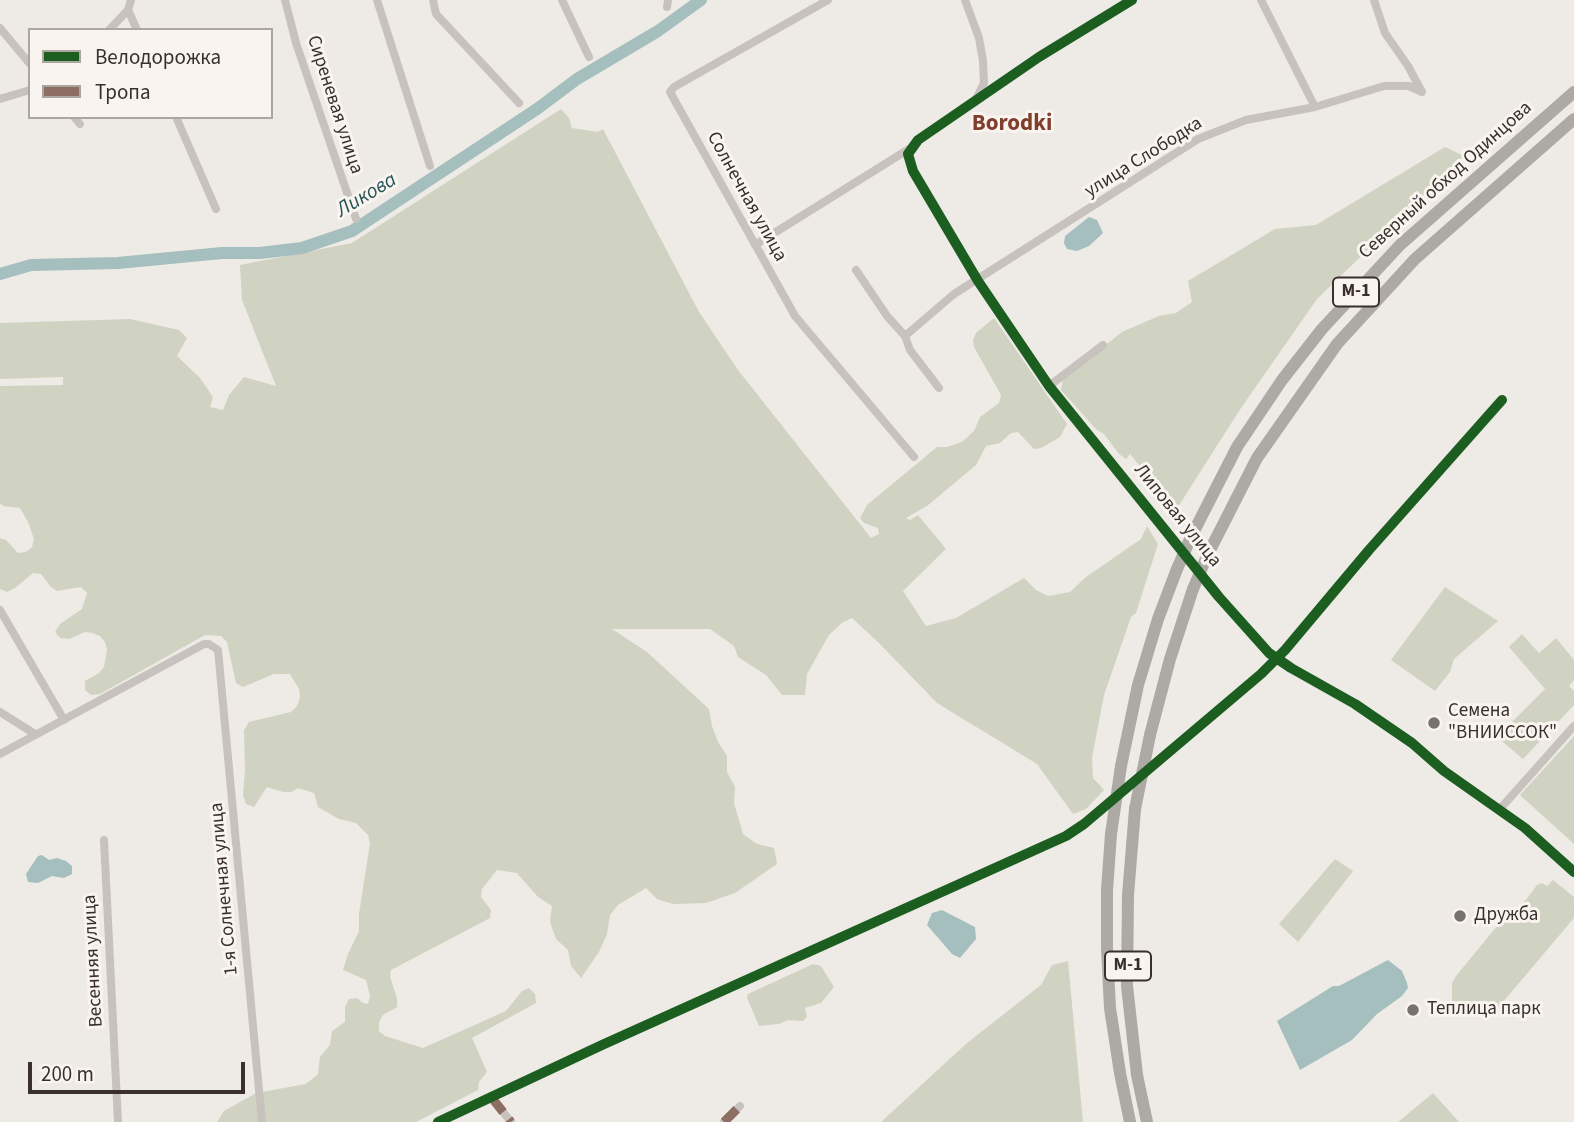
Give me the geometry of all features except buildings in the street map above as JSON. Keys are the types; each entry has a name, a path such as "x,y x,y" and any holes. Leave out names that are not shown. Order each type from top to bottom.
{"highway":[{"name":"Северный обход Одинцова","path":"1130,1122 1110,1008 1107,890 1111,834 1121,766 1138,685 1177,569 1237,447 1282,380 1322,329 1400,245 1574,92"},
{"name":"Северный обход Одинцова","path":"1147,1122 1138,1075 1128,986 1128,895 1135,809 1150,735 1170,659 1207,556 1257,458 1337,344 1415,259 1574,119"}],"street":[{"path":"111,28 128,10 131,0"},
{"name":"Сиреневая улица","path":"285,0 296,43 356,219"},
{"path":"377,0 430,166"},
{"path":"433,0 434,9 440,18 519,103"},
{"path":"562,0 590,57"},
{"name":"Солнечная улица","path":"828,0 674,87 670,92 795,316 914,457"},
{"path":"965,0 979,38 983,61 984,83 975,100"},
{"path":"755,245 909,149 975,100 1132,0"},
{"path":"1261,0 1315,107"},
{"name":"улица Слободка","path":"905,335 954,294 1198,139 1246,120 1315,107 1384,86 1409,86 1422,92 1385,33 1374,0"},
{"path":"128,10 136,28"},
{"path":"0,28 28,62"},
{"path":"0,99 28,91"},
{"path":"177,119 216,209"},
{"name":"Липовая улица","path":"909,149 908,158 913,170 978,281 1049,386 1219,597 1276,659 1374,717 1412,743 1444,771 1500,809 1574,872"},
{"path":"856,270 887,316 905,335 910,350 939,388"},
{"path":"1049,386 1103,345"},
{"path":"438,1122 602,1045 1050,845 1083,824 1276,659 1502,400"},
{"path":"0,610 64,720 0,754"},
{"name":"1-я Солнечная улица","path":"64,720 204,644 214,646 220,654 262,1122"},
{"path":"0,712 35,734"},
{"path":"1500,809 1574,726"},
{"name":"Весенняя улица","path":"104,840 118,1122"},
{"path":"492,1098 511,1122"},
{"path":"724,1122 740,1106"}],"green space":[{"path":"561,109 569,118 572,128 598,132 603,129 699,312 738,370 871,538 879,534 878,528 864,523 860,518 867,505 937,447 962,442 974,431 980,417 999,403 1001,395 974,347 973,340 976,333 994,318 1067,424 1060,437 1041,448 1034,449 1018,432 1011,433 1000,443 986,446 976,465 927,506 906,518 910,520 918,515 946,549 903,591 926,626 956,618 1024,578 1036,590 1048,596 1070,592 1086,577 1141,539 1147,526 1158,544 1136,613 1131,617 1104,695 1092,758 1093,778 1104,790 1086,809 1073,814 1037,764 937,703 852,618 843,622 829,635 807,674 805,695 782,695 766,675 738,657 734,646 710,629 612,629 647,652 709,709 718,742 727,756 727,772 735,787 734,803 743,834 757,844 774,848 777,864 735,893 706,903 673,904 657,899 646,888 618,905 610,915 607,934 599,952 581,978 571,966 568,950 556,939 550,922 552,906 538,897 517,873 497,870 482,889 481,897 491,910 490,918 391,970 390,977 397,1007 383,1015 379,1022 379,1031 385,1036 423,1048 506,1011 522,991 529,988 535,994 536,1003 472,1038 487,1072 479,1082 478,1090 416,1122 217,1122 224,1111 256,1093 306,1084 318,1074 320,1057 330,1045 332,1031 345,1022 345,1007 349,999 357,998 368,1004 370,996 366,980 343,970 359,931 359,914 370,843 368,835 356,823 339,819 318,807 314,793 298,788 283,792 267,787 254,807 246,804 243,795 244,730 249,722 291,712 297,706 299,689 290,674 274,674 243,687 236,683 227,642 221,636 205,635 100,694 91,695 85,690 85,681 104,667 107,650 105,642 92,633 85,632 69,639 60,638 55,632 60,624 82,609 87,593 81,587 57,591 41,574 33,573 7,592 0,589 0,538 6,540 18,553 26,552 32,547 34,539 20,508 3,506 0,503 0,386 63,385 63,377 0,379 0,323 130,319 179,330 187,338 177,356 200,378 213,397 210,407 223,410 229,395 244,377 276,386 242,300 240,265 352,243"},
{"path":"1445,147 1464,156 1317,299 1241,408 1176,510 1130,454 1126,459 1119,454 1104,434 1096,429 1061,390 1063,379 1122,332 1159,316 1176,313 1192,302 1188,281 1275,229 1316,225"},
{"path":"1445,587 1498,621 1454,659 1450,672 1435,691 1391,660"},
{"path":"1522,634 1539,653 1556,638 1574,660 1574,680 1569,686 1574,691 1574,705 1523,759 1497,737 1545,689 1509,647"},
{"path":"1574,736 1574,844 1520,795"},
{"path":"1335,859 1353,871 1298,942 1279,924"},
{"path":"1553,880 1574,897 1574,918 1497,1009 1475,1017 1461,1012 1452,1000 1452,983 1456,976 1502,920 1516,913 1537,885 1542,883 1547,886"},
{"path":"1068,961 1083,1122 881,1122 967,1043 1041,985 1052,965"},
{"path":"813,964 821,966 834,987 821,1003 805,1008 807,1017 803,1021 788,1020 759,1026 747,998 748,994"},
{"path":"1433,1093 1459,1122 1398,1122"}],"water":[{"path":"1089,217 1097,220 1103,233 1089,246 1077,251 1067,249 1065,236"},
{"path":"42,855 49,860 57,858 66,861 72,866 72,874 64,878 52,876 38,883 28,882 26,874 38,856"},
{"path":"942,910 975,927 976,939 960,958 952,954 927,925 932,913"},
{"path":"1388,960 1402,971 1407,983 1408,988 1402,996 1377,1014 1352,1040 1300,1070 1277,1021 1333,986 1339,986"}],"waterway":[{"name":"Ликова","path":"0,274 31,265 118,263 302,248 352,231 537,109 577,79 658,31 701,0"}],"marked path":[{"path":"492,1098 511,1122"},
{"path":"724,1122 740,1106"}],"cycle path":[{"path":"1132,0 1039,57 918,140 908,154 913,171 978,281 1049,386 1219,597 1269,653 1355,704 1412,743 1444,771 1525,828 1574,872"},
{"path":"438,1122 602,1045 1066,836 1084,824 1261,674 1285,650 1369,550 1502,400"}],"place":[{"name":"Семена \"ВНИИССОК\"","path":"1434,723"},
{"name":"Дружба","path":"1460,916"},
{"name":"Теплица парк","path":"1413,1010"}],"district":[{"name":"Borodki","path":"1012,125"}]}
